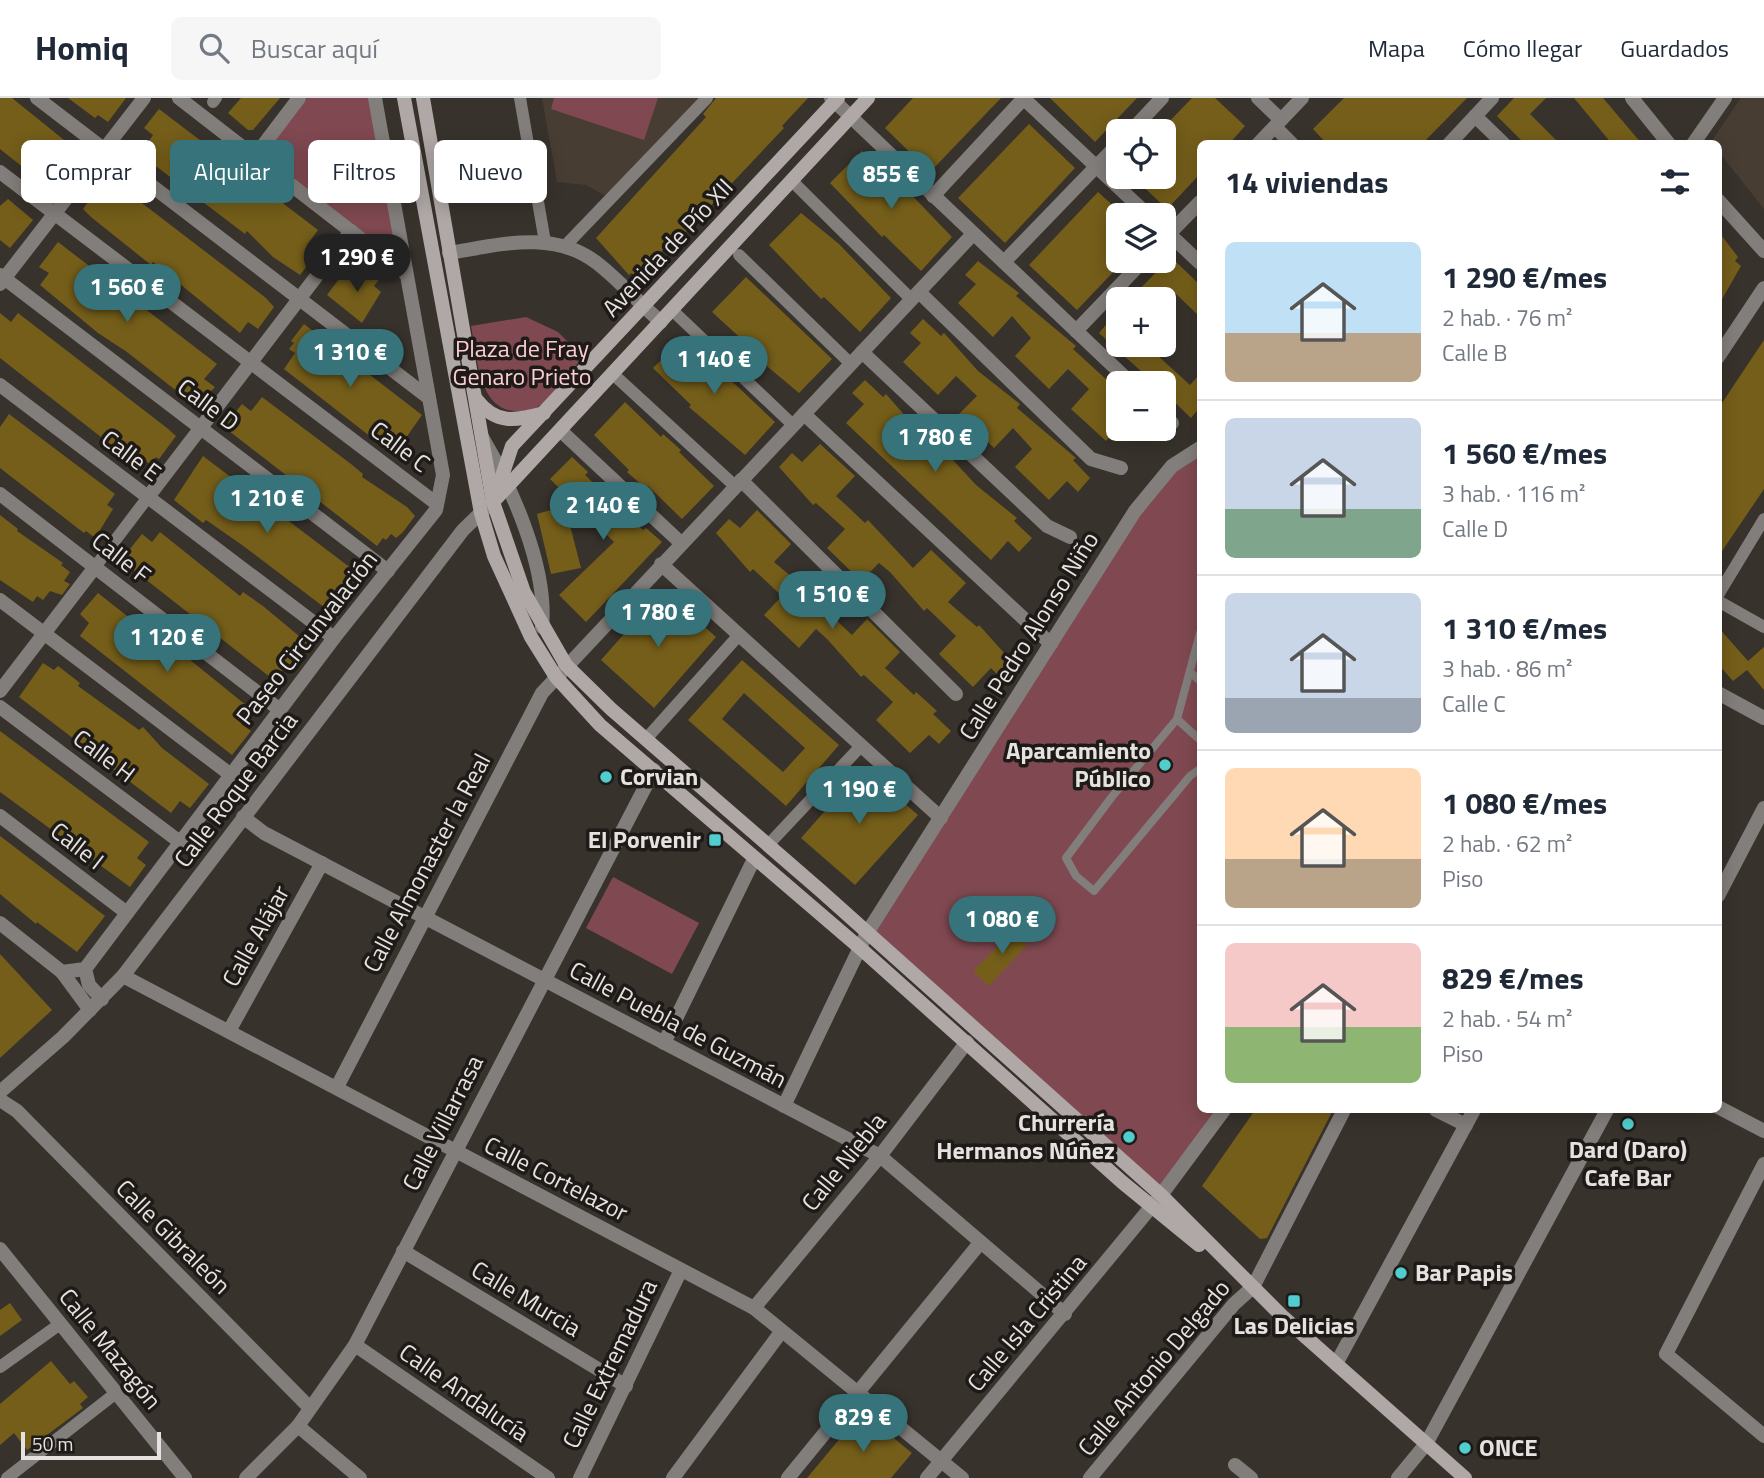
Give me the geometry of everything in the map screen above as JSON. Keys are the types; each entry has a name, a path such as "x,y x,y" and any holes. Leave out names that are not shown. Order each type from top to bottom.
{"main road":[{"path":"404,98 481,513 494,556 531,636 556,677 600,725 967,1042 1157,1201"},
{"path":"423,98 493,502 524,592 566,665 867,933 1157,1201 1465,1478"},
{"name":"Avenida de Pío XII","path":"505,480 561,431 869,98"},
{"name":"Avenida de Pío XII","path":"505,480 512,446 835,99"},
{"path":"474,396 485,411 500,420 520,420 545,413"},
{"path":"493,502 505,480"}],"street":[{"path":"37,98 92,140"},
{"path":"111,140 144,98"},
{"path":"179,98 234,140"},
{"path":"267,140 299,98"},
{"name":"Paseo Circunvalación","path":"85,969 334,638 436,510 443,475 375,98"},
{"path":"520,98 545,242"},
{"path":"565,246 707,98"},
{"path":"933,197 1024,98 1135,203"},
{"path":"1142,119 1162,98"},
{"path":"1258,98 1289,140"},
{"path":"1262,140 1302,98"},
{"path":"1453,140 1492,98"},
{"path":"1632,98 1666,140"},
{"path":"1696,140 1725,98"},
{"path":"835,99 850,118 1118,371"},
{"path":"1475,116 1500,140"},
{"path":"1004,262 1106,157"},
{"name":"Calle C","path":"0,172 437,504"},
{"path":"792,181 1091,459 1121,468"},
{"path":"294,186 406,274"},
{"path":"156,189 429,398"},
{"path":"1,279 62,203"},
{"path":"1722,204 1764,251"},
{"path":"1176,224 1197,205"},
{"path":"0,691 351,231"},
{"name":"Calle Almonaster la Real","path":"337,1087 423,916 542,693 973,234"},
{"path":"449,253 512,243 545,242 565,246 594,260 662,322"},
{"path":"1176,243 1197,261"},
{"path":"739,255 1047,526 1070,537"},
{"path":"1076,331 1132,273"},
{"name":"Calle D","path":"1,279 388,571"},
{"path":"1722,351 1764,288"},
{"path":"672,310 793,425"},
{"path":"614,374 738,483 956,694"},
{"name":"Calle E","path":"0,385 334,638"},
{"path":"804,414 1051,644"},
{"path":"561,431 681,543"},
{"path":"481,434 505,480 545,601 542,627"},
{"name":"Calle Pedro Alonso Niño","path":"784,1106 867,933 1135,511 1172,466 1197,450"},
{"name":"Calle F","path":"0,494 280,710"},
{"name":"Calle Roque Barcia","path":"0,1092 102,999 123,976 463,530 493,502"},
{"path":"1722,588 1764,519"},
{"path":"661,564 941,818"},
{"path":"0,600 231,775"},
{"path":"1722,603 1764,627"},
{"path":"646,739 739,635"},
{"path":"1722,695 1764,718"},
{"name":"Calle H","path":"0,707 180,842"},
{"path":"768,845 861,746"},
{"name":"Calle Villarrasa","path":"246,1478 298,1426 355,1345 653,770"},
{"path":"1722,888 1764,808"},
{"name":"Calle I","path":"0,816 127,913"},
{"name":"Calle Puebla de Guzmán","path":"243,817 264,833 880,1156 1065,1314"},
{"path":"664,1044 754,859"},
{"name":"Calle Alájar","path":"229,1031 321,863"},
{"path":"0,923 62,972 90,1010"},
{"path":"62,972 85,969 89,985 102,999"},
{"name":"Calle Cortelazor","path":"123,976 754,1308 962,1478"},
{"name":"Calle Niebla","path":"754,1308 880,1156 967,1042"},
{"name":"Calle Gibraleón","path":"0,1100 17,1111 310,1408"},
{"path":"1722,1109 1764,1131"},
{"name":"Calle Isla Cristina","path":"927,1478 1157,1201 1222,1113"},
{"name":"Calle Antonio Delgado","path":"1090,1478 1234,1304 1253,1287 1342,1113"},
{"path":"1442,1113 1466,1125"},
{"path":"1336,1364 1472,1113"},
{"path":"1398,1478 1426,1444 1606,1113"},
{"path":"1764,1164 1666,1354 1764,1436"},
{"path":"788,1478 980,1242"},
{"name":"Calle Mazagón","path":"0,1250 185,1478"},
{"name":"Calle Murcia","path":"403,1251 626,1386"},
{"name":"Calle Extremadura","path":"580,1478 681,1270"},
{"path":"0,1367 60,1324"},
{"path":"673,1478 781,1332"},
{"name":"Calle Andalucía","path":"355,1345 548,1478"},
{"path":"7,1478 116,1393"},
{"path":"298,1426 360,1478"},
{"path":"1235,1465 1251,1478"}],"lane":[{"path":"1197,645 1177,719 1111,798 1066,858 1076,876 1094,891 1197,771"},
{"path":"1190,672 1197,678"},
{"path":"1177,719 1197,737"}],"shaded area":[{"path":"542,98 700,98 606,196 586,185 557,182"},
{"path":"1741,98 1764,98 1764,209 1722,156 1722,140 1712,140"}],"green space":[{"path":"307,98 369,98 377,140 308,140 308,190 294,179 294,140 275,140"},
{"path":"554,98 658,98 644,140 551,109"},
{"path":"325,203 388,203 398,260"},
{"name":"Plaza de Fray Genaro Prieto","path":"526,317 558,332 583,357 539,406 523,411 505,409 495,403 487,393 478,366 471,326"},
{"path":"1197,451 1197,1113 1222,1113 1161,1195 867,933 1135,511"},
{"path":"613,877 699,923 672,974 586,928"}],"building":[{"path":"0,98 12,98 64,140 21,140 21,166 0,149"},
{"path":"68,98 126,98 108,122 98,115 95,118"},
{"path":"241,98 280,98 253,130 248,130 228,113"},
{"path":"716,98 808,98 782,126 784,128 666,253 663,250 637,277 631,273 629,275 596,238 706,117 703,114"},
{"path":"913,98 1001,98 930,172 885,128"},
{"path":"1050,98 1137,98 1117,119 1106,119 1106,130 1095,142"},
{"path":"1192,98 1215,98 1245,126 1233,140 1197,140 1197,177 1173,203 1161,203 1146,189 1176,189 1176,119 1172,119"},
{"path":"1344,98 1467,98 1426,140 1323,140 1313,129"},
{"path":"1514,98 1546,98 1530,114 1556,140 1521,140 1497,116"},
{"path":"1574,98 1603,98 1639,140 1609,140"},
{"path":"159,109 200,140 170,140 170,177 156,166 156,140 150,140 153,135 144,128"},
{"path":"1029,124 1075,168 1005,243 958,198"},
{"path":"862,151 898,185 900,183 952,237 921,271 884,235 882,237 830,183"},
{"path":"1098,192 1110,203 1106,203 1106,273 1112,273 1077,310 1029,265"},
{"path":"8,199 33,220 10,248 0,240 0,206"},
{"path":"87,203 142,203 266,298 274,307 258,329 248,322 240,333 83,209"},
{"path":"204,203 283,203 318,230 307,245 317,253 300,275 273,257 247,231 245,234"},
{"path":"801,213 839,244 891,298 860,332 824,297 821,299 769,245"},
{"path":"1722,236 1738,257 1735,261 1741,266 1722,299"},
{"path":"58,242 217,364 204,379 215,387 197,407 127,352 98,333 40,285 49,273 39,267"},
{"path":"978,261 1019,293 1016,296 1076,346 1073,349 1106,379 1106,441 1071,409 1089,389 1068,369 1049,389 1015,356 1031,338 1012,316 993,337 958,303 976,284 965,275"},
{"path":"1176,262 1197,282 1197,314 1176,294 1176,287 1142,287 1155,273 1176,273"},
{"path":"365,267 381,277 374,286 381,292 362,323 327,295 342,275 352,282"},
{"path":"746,277 832,359 799,393 743,346 746,343 712,312"},
{"path":"0,313 11,322 18,313 176,436 159,459 156,457 150,464 143,459 138,466 0,358"},
{"path":"923,319 941,336 944,333 978,371 1020,404 1017,408 1076,458 1073,460 1090,478 1078,492 1067,481 1049,500 1015,467 1032,449 1013,428 994,448 959,414 977,396 956,376 938,395 903,362 921,343 910,333"},
{"path":"304,324 422,415 403,442 395,437 385,448 284,369 295,353 289,349 294,343 291,341"},
{"path":"1106,325 1106,339 1099,333"},
{"path":"685,337 775,422 745,455 689,407 691,405 653,368"},
{"path":"1764,340 1764,489 1722,551 1722,403"},
{"path":"1125,357 1159,357 1175,371 1141,371"},
{"path":"1176,372 1190,385 1197,377 1197,411 1191,418 1176,404"},
{"path":"865,380 883,397 886,394 920,433 938,450 941,447 976,485 1017,518 1014,521 1032,538 1019,552 1008,541 991,560 846,423 864,404 852,393"},
{"path":"262,397 351,464 363,474 362,477 407,507 415,516 403,532 396,538 391,534 386,540 383,538 377,546 224,427 242,404 251,411"},
{"path":"625,402 661,437 663,434 681,450 679,452 714,486 682,519 648,486 645,488 627,472 629,470 594,435"},
{"path":"9,414 115,494 107,505 113,509 95,538 86,531 84,533 0,468 0,427"},
{"path":"820,444 855,476 836,496 865,523 868,520 913,568 931,550 966,583 948,602 977,627 979,625 1014,664 1001,678 991,668 973,687 939,654 956,636 927,608 924,611 890,572 879,563 861,581 827,548 845,529 816,503 813,505 779,467 792,453 802,462"},
{"path":"203,456 356,572 345,586 354,594 337,617 242,545 206,520 203,523 174,500"},
{"path":"572,457 588,472 585,475 643,530 646,528 662,542 586,622 559,595 614,542 550,479"},
{"path":"565,506 581,568 551,574 537,514"},
{"path":"757,510 791,544 774,562 825,605 822,607 852,635 867,619 900,652 885,668 914,695 916,692 937,711 933,714 951,731 939,744 929,735 910,753 876,720 893,702 864,675 861,677 827,639 816,629 799,648 764,615 782,596 753,569 750,572 716,533 729,519 740,528"},
{"path":"0,515 18,529 17,531 63,563 61,565 70,572 64,581 70,584 62,595 50,591 43,600 37,596 33,602 0,580"},
{"path":"160,532 240,596 243,592 263,606 311,646 294,672 286,665 275,681 121,560 142,534 152,542"},
{"path":"663,590 716,637 654,708 601,660"},
{"path":"98,593 141,627 143,625 168,642 252,710 241,724 251,731 232,755 80,636 89,623 80,614"},
{"path":"1722,632 1748,661 1764,647 1764,690 1747,670 1733,681 1722,669"},
{"path":"742,660 839,745 786,806 688,720","holes":["744,693 805,748 783,772 722,719"]},
{"path":"43,663 54,670 58,666 80,683 78,686 139,730 143,727 162,748 209,784 190,808 180,801 171,813 19,697"},
{"path":"0,731 149,842 137,858 146,865 130,887 0,792"},
{"path":"863,768 918,815 855,885 801,838"},
{"path":"0,836 105,916 77,952 37,922 36,924 0,894"},
{"path":"1018,926 1030,936 1025,943 1027,945 989,986 973,971"},
{"path":"0,954 52,1010 0,1058"},
{"path":"1253,1113 1331,1113 1267,1238 1260,1239 1202,1186"},
{"path":"10,1303 22,1320 0,1336 0,1310"},
{"path":"51,1361 70,1384 74,1381 88,1397 80,1404 83,1408 27,1450 14,1433 0,1445 0,1404"},
{"path":"862,1412 912,1453 891,1478 807,1478"}],"place":[{"name":"Aparcamiento Público","path":"1165,765"},
{"name":"Corvian","path":"606,777"},
{"name":"El Porvenir","path":"715,840"},
{"name":"Dard (Daro) Cafe Bar","path":"1628,1124"},
{"name":"Churrería Hermanos Núñez","path":"1129,1137"},
{"name":"Bar Papis","path":"1401,1273"},
{"name":"Las Delicias","path":"1294,1301"},
{"name":"ONCE","path":"1465,1448"}]}
